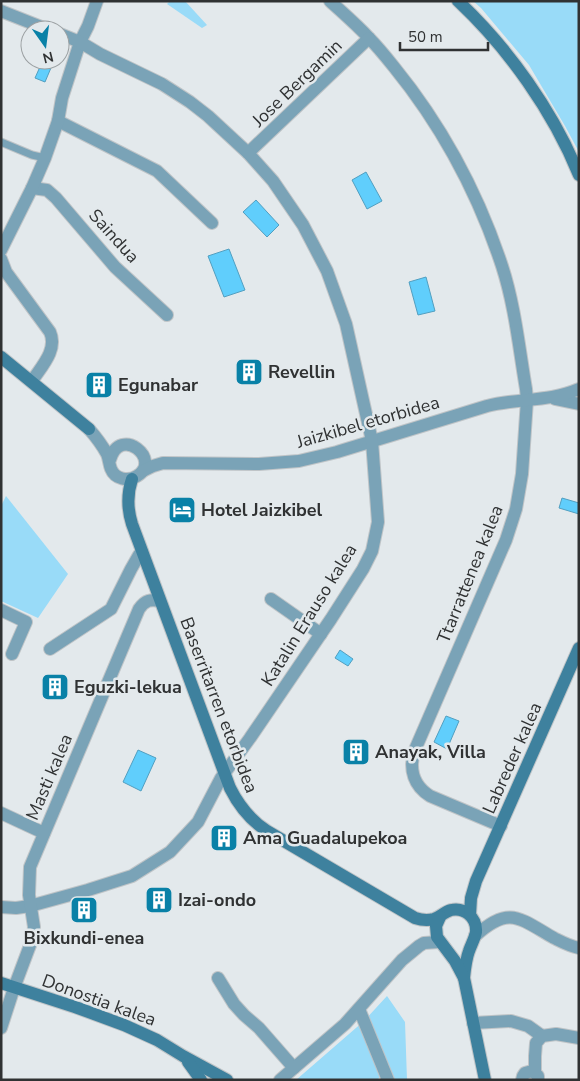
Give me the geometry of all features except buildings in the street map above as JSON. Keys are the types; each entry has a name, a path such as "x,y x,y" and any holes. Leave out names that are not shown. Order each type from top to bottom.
{"street":[{"path":"1,250 45,158 58,121 62,98 80,42 97,1"},
{"name":"Ttarrattenea kalea","path":"330,1 369,38 411,87 453,153 476,197 502,267 516,322 527,400 522,474 516,509 506,540 414,752 412,764 416,783 425,793 501,826"},
{"path":"458,1 484,27 520,71 551,119 579,175"},
{"path":"1,11 24,20"},
{"name":"Katalin Erauso kalea","path":"1,907 16,908 30,906 132,876 170,852 198,822 224,774 363,569 372,551 378,522 372,441 346,324 326,271 298,218 273,181 248,153 208,116 169,89 70,38"},
{"name":"Jose Bergamin","path":"248,153 369,38"},
{"path":"58,121 157,171 212,223"},
{"name":"Saindua","path":"32,188 47,190 56,198 115,267 167,315"},
{"path":"1,259 6,272 52,337 52,350 32,381"},
{"name":"Jaizkibel etorbidea","path":"1,357 89,429 124,445 136,447 163,463"},
{"name":"Jaizkibel etorbidea","path":"89,429 110,460 111,469 116,476 124,479 138,475 153,466 163,463 279,463 299,461 498,403 550,398 579,389"},
{"name":"Jaizkibel etorbidea","path":"550,398 579,404"},
{"path":"110,460 114,450 124,445"},
{"path":"138,475 145,461 142,452"},
{"name":"Baserritarren etorbidea","path":"138,475 128,494 128,509 132,524 224,774 239,805 252,820 267,831 414,918 427,920 440,917 452,910"},
{"path":"50,649 111,610 131,569 142,552"},
{"path":"271,599 320,634"},
{"name":"Masti kalea","path":"1,1028 32,940 34,927 30,906 30,867 139,609 147,600 160,601"},
{"path":"1,610 26,622 12,654"},
{"name":"Labreder kalea","path":"471,917 471,898 476,881 579,648"},
{"path":"1,813 44,833"},
{"name":"Labreder kalea","path":"452,910 476,881"},
{"path":"452,910 461,910 471,917 475,924 476,930 467,959 464,978"},
{"path":"471,917 515,914 562,943 579,948"},
{"path":"280,1080 345,1024 402,960 419,946 424,944 442,944 450,949 463,949 491,922 515,914"},
{"path":"440,917 435,932 456,961 464,978 485,1080"},
{"path":"218,978 234,1004 259,1028 294,1068"},
{"name":"Donostia kalea","path":"1,983 124,1025 156,1040 227,1080"},
{"path":"359,1009 384,1077"},
{"path":"473,1023 511,1021 528,1026 542,1036"},
{"path":"537,1076 536,1042 542,1036 556,1034 579,1038"},
{"name":"Donostia kalea","path":"183,1056 201,1080"},
{"path":"518,1080 522,1080 525,1073 532,1071 537,1076"}],"lane":[{"path":"1,142 32,155 45,158"}],"shaded area":[{"path":"170,1 185,1 207,25 202,28 167,4"},
{"path":"473,1 579,1 579,152 529,65"},
{"path":"39,70 50,70 45,82 35,78"},
{"path":"366,172 382,201 367,209 352,180"},
{"path":"256,200 279,225 267,237 243,212"},
{"path":"229,249 245,290 224,297 208,256"},
{"path":"426,277 435,311 418,315 409,282"},
{"path":"6,496 68,574 38,618 1,601 1,506"},
{"path":"562,498 579,503 579,514 559,508"},
{"path":"340,650 353,659 348,666 335,658"},
{"path":"446,716 459,721 447,749 434,742"},
{"path":"138,750 156,758 141,791 123,782"},
{"path":"387,996 405,1022 407,1080 388,1080 385,1072 377,1080 296,1080 364,1021"}],"place":[{"name":"Revellin","path":"249,372"},
{"name":"Egunabar","path":"99,385"},
{"name":"Hotel Jaizkibel","path":"182,510"},
{"name":"Eguzki-lekua","path":"55,687"},
{"name":"Anayak, Villa","path":"356,752"},
{"name":"Ama Guadalupekoa","path":"224,838"},
{"name":"Izai-ondo","path":"159,900"},
{"name":"Bixkundi-enea","path":"84,910"}]}
